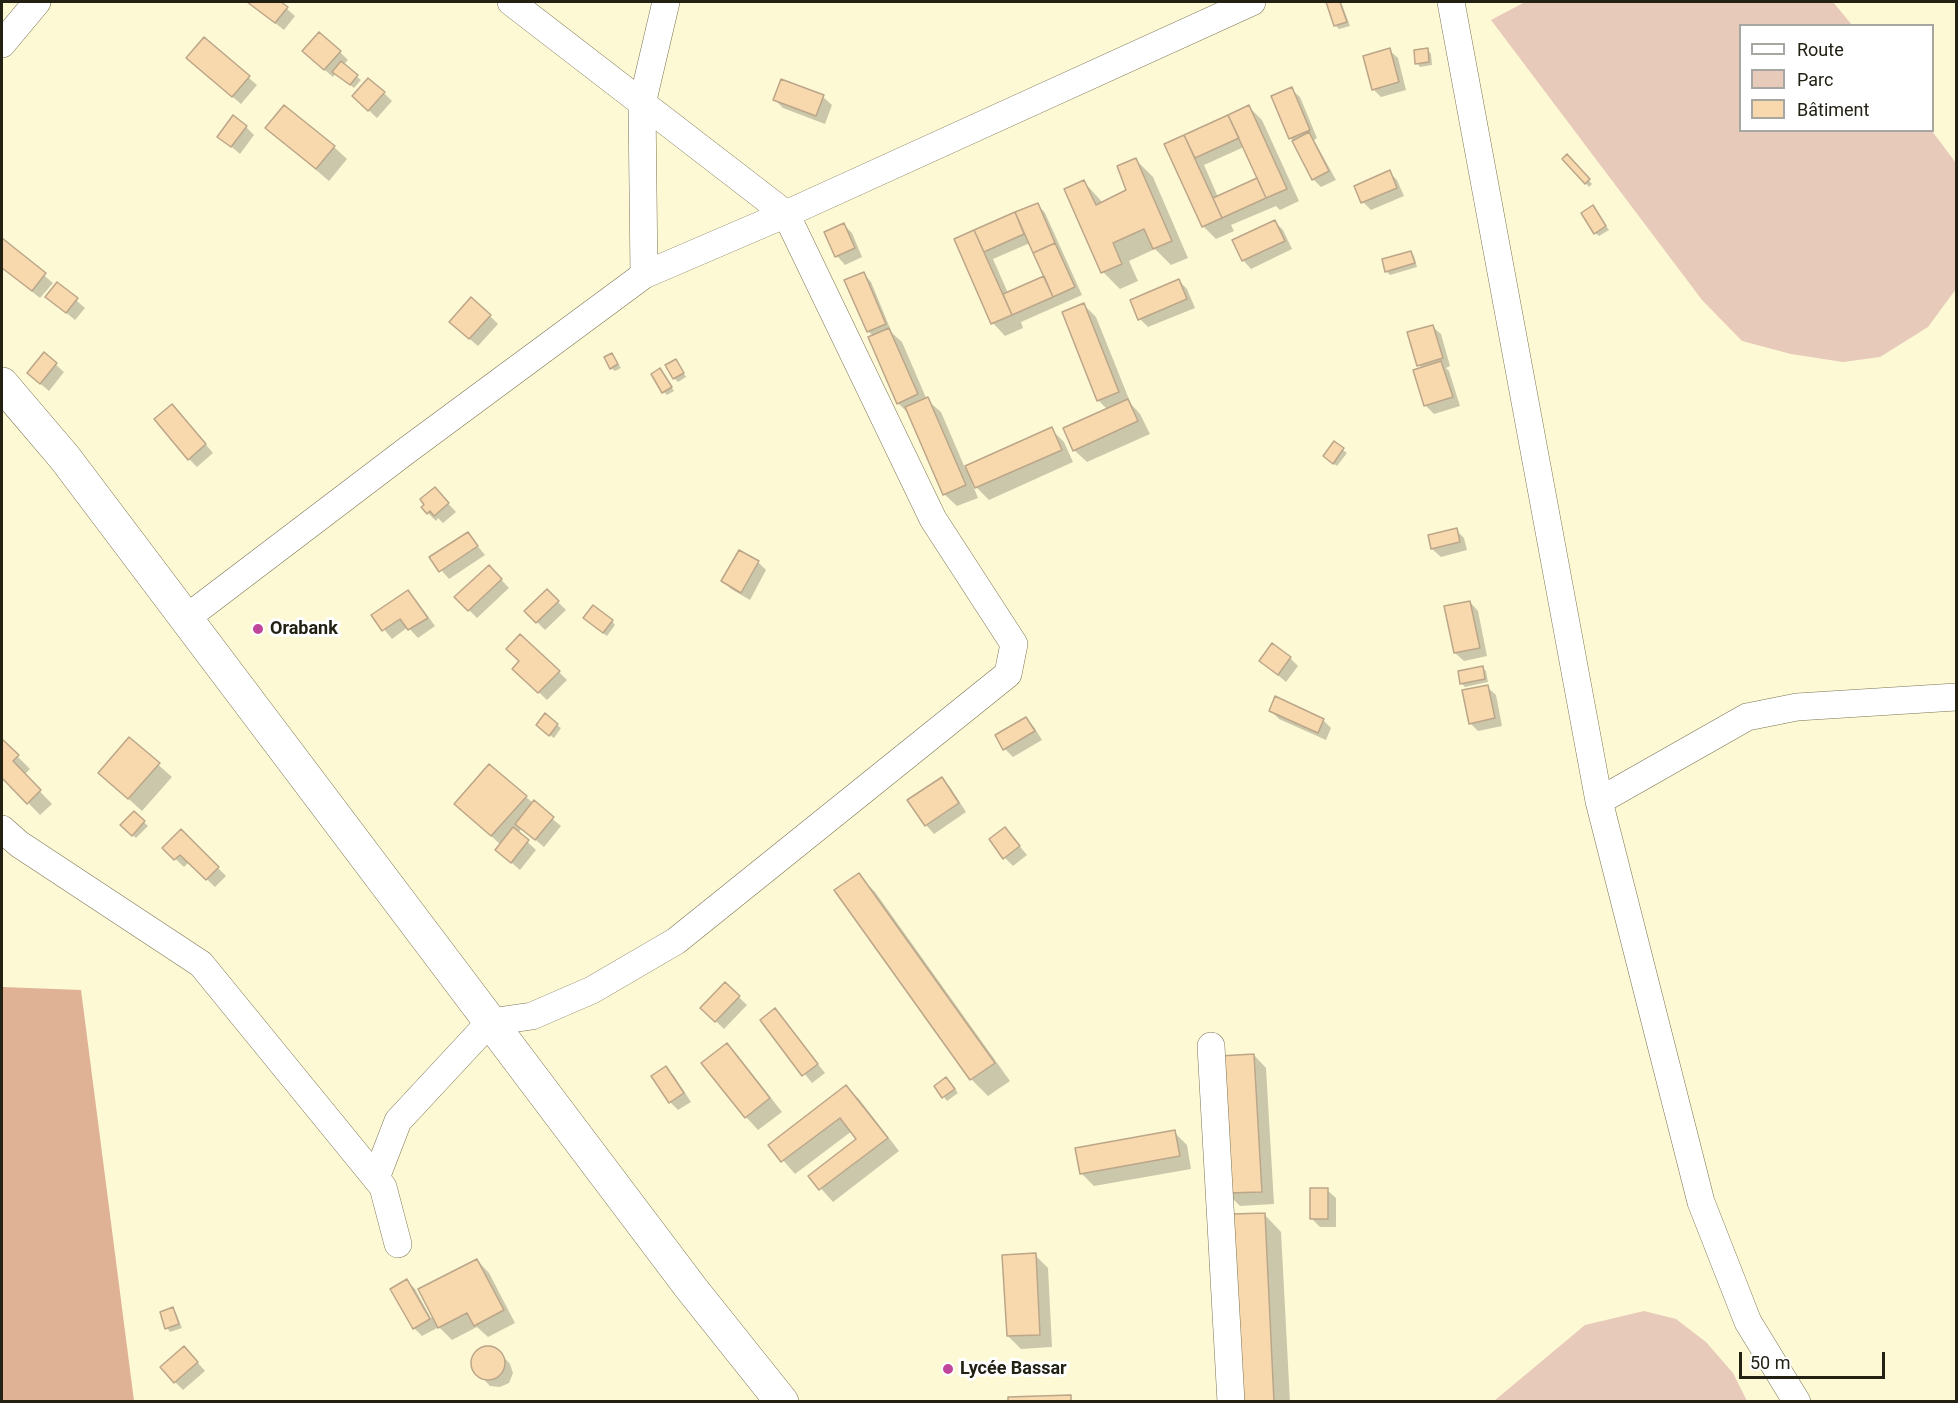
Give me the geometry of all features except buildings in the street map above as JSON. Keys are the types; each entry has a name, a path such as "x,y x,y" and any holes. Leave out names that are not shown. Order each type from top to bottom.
{"main road":[{"path":"2,384 65,458 691,1288 782,1401"}],"street":[{"path":"2,44 37,2"},
{"path":"376,1178 398,1121 490,1022 532,1016 592,990 676,941 1008,674 1014,644 933,519 786,214 511,2"},
{"path":"644,275 642,104 666,2"},
{"path":"186,619 406,451 644,275 786,214 1252,2"},
{"path":"1451,2 1599,801 1701,1202 1748,1322 1797,1401"},
{"path":"1599,801 1747,717 1797,707 1956,697"},
{"path":"2,829 19,844 201,964 383,1187 398,1244"},
{"path":"1211,1046 1231,1401"}],"green space":[{"path":"1525,2 1833,2 1851,24 1739,24 1739,132 1933,132 1956,163 1956,289 1928,327 1880,357 1843,362 1791,354 1742,341 1702,300 1491,20"},
{"path":"1644,1311 1676,1319 1706,1342 1733,1373 1747,1401 1494,1401 1585,1325"}],"shaded area":[{"path":"2,987 81,990 134,1401 2,1401"}],"place":[{"name":"Orabank","path":"258,629"},
{"name":"Lycée Bassar","path":"948,1369"}]}
